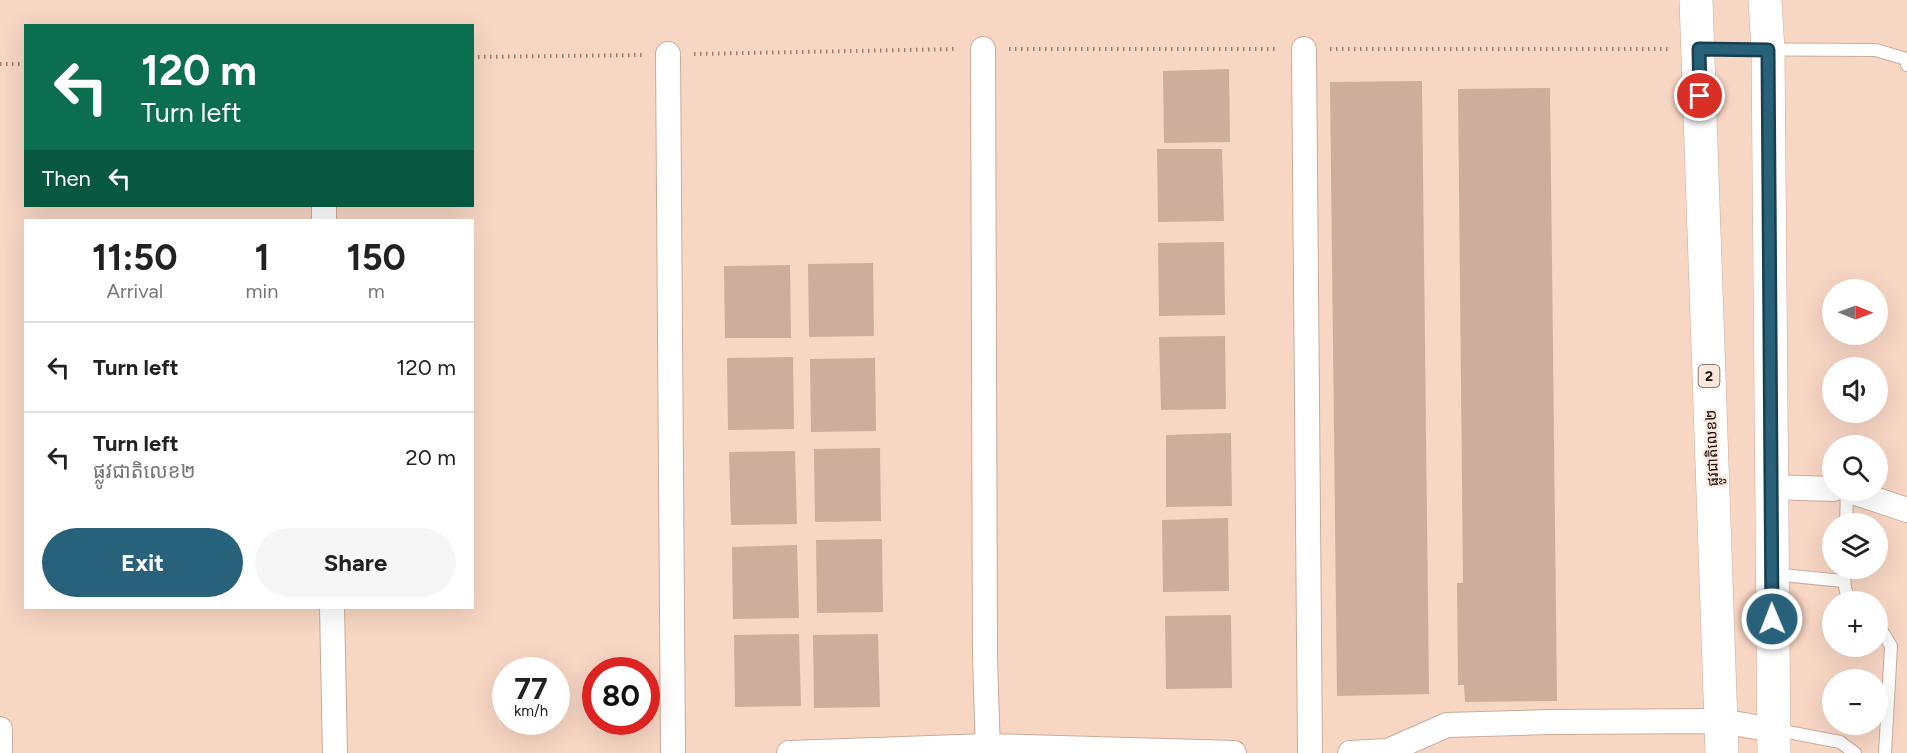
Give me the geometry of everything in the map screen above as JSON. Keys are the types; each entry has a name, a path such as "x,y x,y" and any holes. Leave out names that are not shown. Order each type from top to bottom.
{"highway":[{"name":"ផ្លូវជាតិលេខ២","path":"1696,0 1721,737"},
{"path":"1765,0 1768,50 1774,741"}],"street":[{"path":"983,49 985,645 988,750"},
{"path":"1304,50 1310,753"},
{"path":"669,54 674,753"},
{"path":"1771,487 1822,488"},
{"path":"1880,501 1907,510"},
{"path":"332,609 335,753"},
{"path":"1350,753 1391,752 1447,724 1550,722 1774,741"},
{"path":"0,729 0,753"},
{"path":"789,753 988,750 1234,753"}],"lane":[{"path":"1699,49 1876,50 1906,59 1907,65"},
{"path":"1771,574 1822,575"},
{"path":"1885,753 1891,646 1888,641"},
{"path":"1774,741 1840,742 1855,753"}],"path":[{"path":"474,57 983,49 1699,49"},
{"path":"0,64 24,64"}],"building":[{"path":"1229,69 1230,142 1164,143 1163,71"},
{"path":"1422,81 1429,694 1337,696 1330,82"},
{"path":"1550,88 1557,701 1465,702 1464,685 1458,685 1457,583 1463,583 1458,89"},
{"path":"1157,149 1222,149 1224,221 1158,222"},
{"path":"1224,242 1225,315 1159,316 1158,243"},
{"path":"873,263 874,336 809,337 808,264"},
{"path":"790,265 791,338 725,338 724,266"},
{"path":"1225,336 1226,409 1161,410 1159,337"},
{"path":"793,357 794,429 728,430 727,358"},
{"path":"875,358 876,431 811,432 810,359"},
{"path":"1231,433 1232,506 1166,507 1166,435"},
{"path":"880,448 881,521 815,522 814,449"},
{"path":"795,451 797,524 731,525 729,452"},
{"path":"1228,518 1229,591 1163,592 1162,520"},
{"path":"882,539 883,612 817,613 816,540"},
{"path":"797,545 799,618 733,619 732,547"},
{"path":"1231,615 1232,688 1166,689 1165,616"},
{"path":"799,634 801,706 735,707 734,635"},
{"path":"878,634 880,707 814,708 813,635"}],"route":[{"path":"1700,96 1699,49 1768,50 1772,619"}]}
